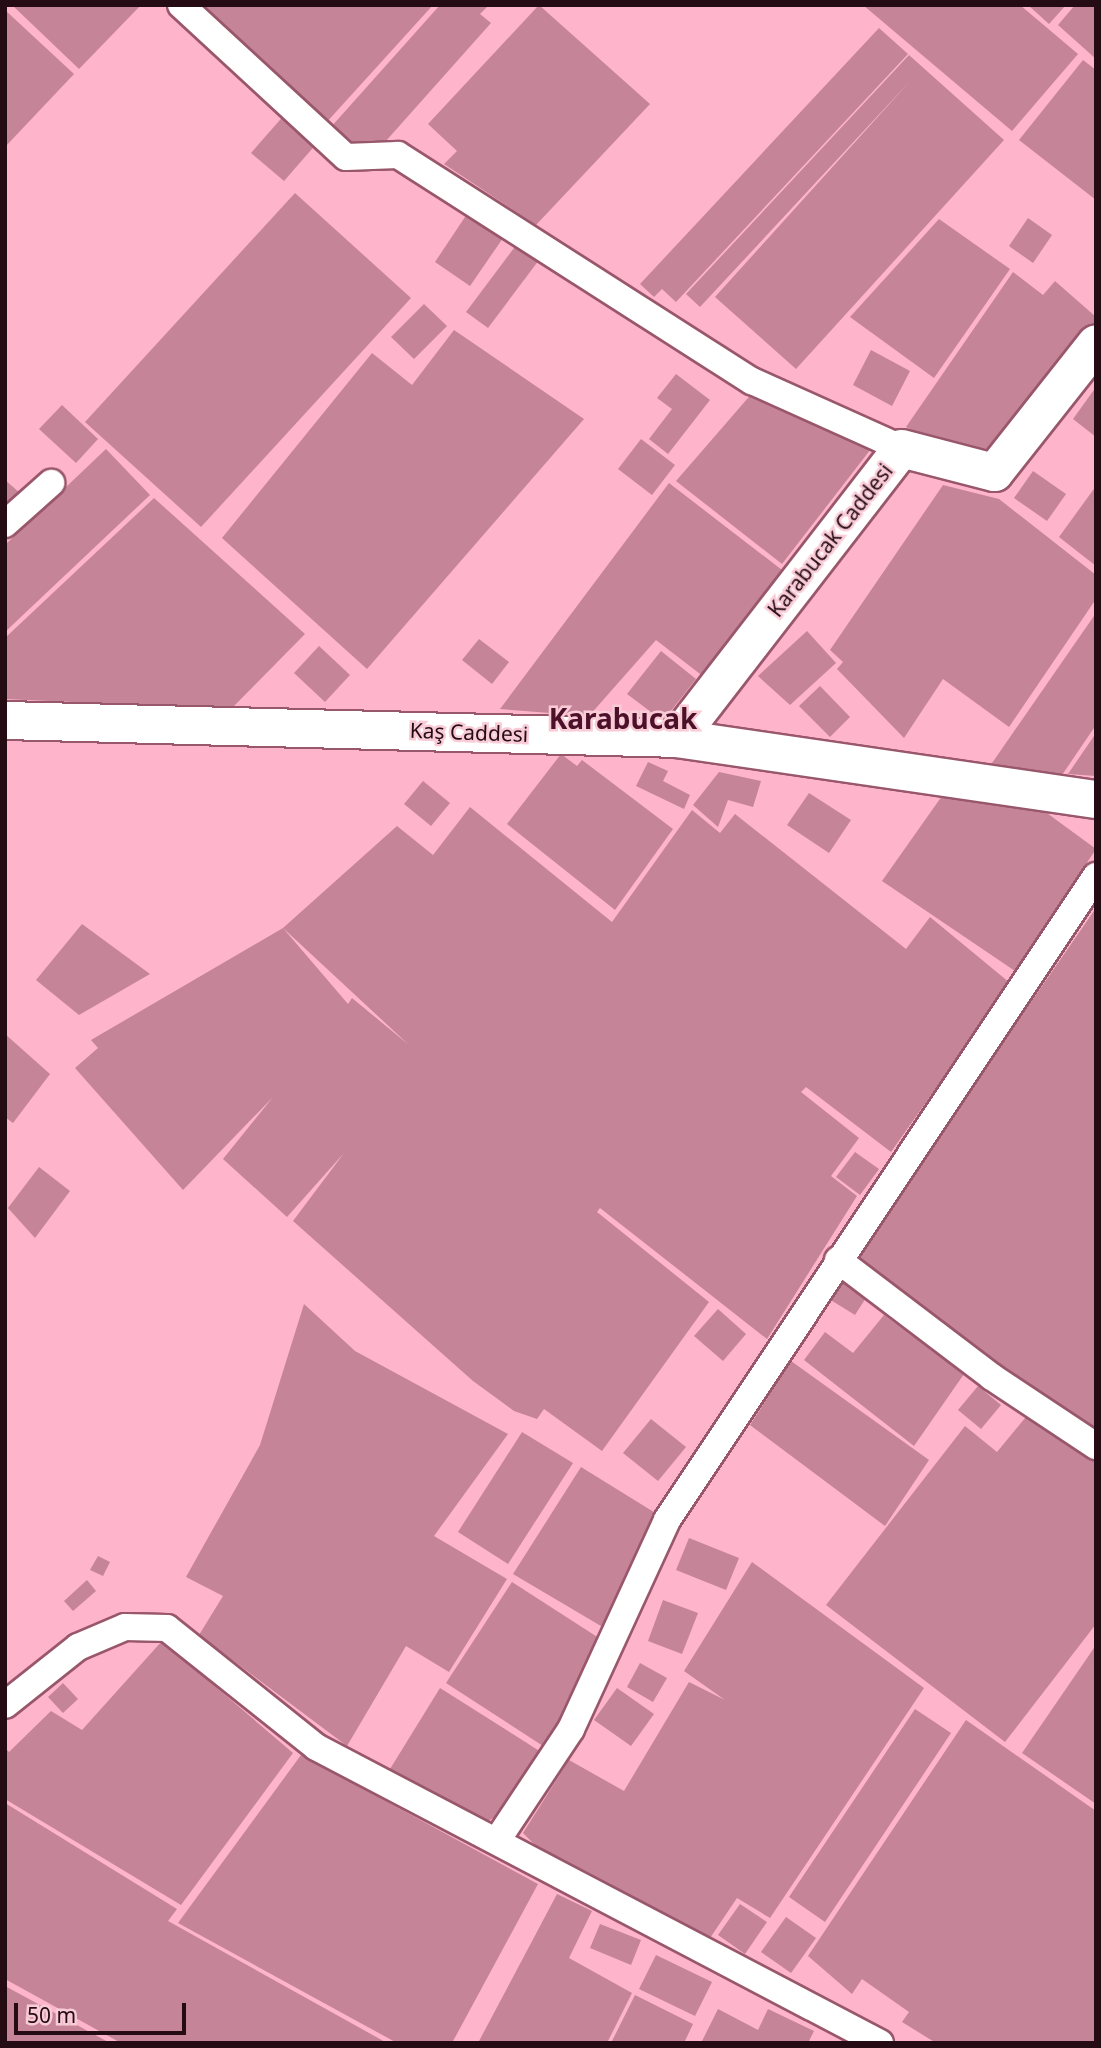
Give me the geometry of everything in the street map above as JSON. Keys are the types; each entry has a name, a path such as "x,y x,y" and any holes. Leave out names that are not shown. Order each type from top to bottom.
{"street":[{"path":"181,5 346,158 398,155 752,381 901,448"},
{"name":"Karabucak Caddesi","path":"677,738 901,448 995,472 1096,343"},
{"path":"5,524 51,483"},
{"name":"Kaş Caddesi","path":"5,720 677,738 1096,799"},
{"path":"498,1839 571,1729 667,1520 1096,876"},
{"path":"838,1260 992,1377 1096,1446"},
{"path":"5,1704 78,1647 125,1627 167,1628 316,1747 498,1839 724,1966 880,2043"}],"building":[{"path":"12,5 141,5 79,69"},
{"path":"193,5 433,5 325,124"},
{"path":"440,5 489,5 480,14 491,23 377,151 366,141 358,151 331,127"},
{"path":"539,5 650,104 536,225 444,164 457,151 428,124"},
{"path":"863,5 1020,5 1078,54 1012,131"},
{"path":"1028,5 1066,5 1049,24"},
{"path":"1075,5 1096,5 1096,59 1058,25"},
{"path":"5,10 74,74 5,147"},
{"path":"879,28 908,54 676,302 662,289 654,297 640,284"},
{"path":"909,55 1004,140 796,369 715,297 912,79 700,307 686,294"},
{"path":"1083,60 1096,70 1096,200 1019,140"},
{"path":"286,113 318,142 284,181 251,153"},
{"path":"295,193 411,298 201,527 85,422"},
{"path":"467,214 503,238 470,286 435,262"},
{"path":"1028,218 1052,235 1033,263 1009,246"},
{"path":"939,219 1010,269 934,378 850,317"},
{"path":"517,244 539,260 488,328 466,312"},
{"path":"1013,272 1043,295 1055,281 1096,317 1096,326 1006,448 951,450 906,427"},
{"path":"424,304 447,326 414,359 391,337"},
{"path":"454,330 584,419 367,669 222,538 372,353 412,385"},
{"path":"871,350 910,371 892,406 853,385"},
{"path":"676,374 710,400 668,454 649,439 672,409 657,398"},
{"path":"1096,387 1096,437 1073,419"},
{"path":"754,391 874,445 782,564 676,481"},
{"path":"62,405 98,439 76,463 39,429"},
{"path":"641,439 675,465 652,495 618,469"},
{"path":"106,449 150,495 5,632 5,545"},
{"path":"1033,471 1066,494 1047,521 1014,498"},
{"path":"5,480 20,493 5,506"},
{"path":"669,483 782,570 704,677 656,640 589,716 500,709"},
{"path":"943,485 999,499 1096,575 1096,599 1009,727 943,679 904,738 837,669 843,662 830,650"},
{"path":"1096,486 1096,566 1059,537"},
{"path":"154,498 305,634 231,709 5,699 5,638"},
{"path":"1096,613 1096,725 1062,775 990,766"},
{"path":"807,631 836,663 790,705 758,676"},
{"path":"479,639 509,662 492,684 462,660"},
{"path":"319,646 350,675 325,702 294,673"},
{"path":"661,651 696,679 663,721 627,694"},
{"path":"820,686 850,717 830,737 799,706"},
{"path":"1096,733 1096,776 1068,774"},
{"path":"561,754 577,766 582,760 673,829 615,910 507,824"},
{"path":"648,762 668,771 663,781 690,795 684,809 636,786"},
{"path":"719,772 761,781 753,807 728,800 718,827 693,805"},
{"path":"423,781 450,803 431,826 404,804"},
{"path":"809,793 851,820 829,853 787,825"},
{"path":"942,796 1040,808 1096,849 1015,971 882,881"},
{"path":"470,807 612,922 692,810 720,833 735,814 906,949 930,917 1010,983 891,1152 806,1087 801,1092 859,1138 831,1176 857,1196 767,1339 600,1208 597,1212 709,1302 602,1451 544,1409 537,1419 514,1411 473,1381 293,1221 344,1153 287,1217 223,1159 273,1097 183,1190 75,1068 98,1048 91,1040 283,928 397,826 433,855","holes":["283,928 409,1045 352,998 348,1004"]},
{"path":"1096,908 1096,1433 897,1302 851,1262"},
{"path":"82,924 150,974 79,1015 36,980"},
{"path":"5,1034 50,1074 13,1123 5,1117"},
{"path":"855,1152 879,1169 860,1195 836,1177"},
{"path":"39,1167 70,1191 35,1238 8,1208"},
{"path":"846,1273 871,1290 855,1315 829,1299"},
{"path":"304,1304 355,1351 508,1434 434,1536 507,1579 449,1672 406,1646 347,1746 199,1635 223,1596 186,1577 260,1445"},
{"path":"718,1309 746,1334 723,1361 694,1336"},
{"path":"884,1315 964,1374 914,1446 804,1360 825,1332 853,1353"},
{"path":"791,1361 929,1460 885,1526 750,1425"},
{"path":"978,1386 1001,1405 981,1429 958,1410"},
{"path":"1034,1407 1096,1451 1096,1624 1005,1742 826,1605 965,1426 997,1452"},
{"path":"651,1419 686,1447 658,1481 623,1453"},
{"path":"522,1432 573,1463 508,1564 458,1532"},
{"path":"581,1467 657,1514 606,1629 513,1574"},
{"path":"689,1538 739,1558 726,1590 676,1570"},
{"path":"98,1556 110,1562 103,1576 90,1570"},
{"path":"752,1562 924,1688 770,1918 737,1898 706,1944 538,1848 523,1833 569,1760 624,1791 689,1682 725,1700 684,1671"},
{"path":"87,1580 96,1591 73,1611 64,1601"},
{"path":"512,1582 602,1640 568,1711 543,1746 446,1683"},
{"path":"663,1600 698,1613 682,1654 648,1641"},
{"path":"162,1641 293,1753 181,1905 5,1799 5,1748 9,1752 51,1711 82,1730"},
{"path":"1096,1645 1096,1804 1022,1753"},
{"path":"640,1663 667,1678 653,1702 627,1687"},
{"path":"63,1683 78,1699 63,1713 48,1697"},
{"path":"440,1688 541,1752 502,1813 483,1824 390,1769"},
{"path":"617,1688 654,1714 631,1746 594,1720"},
{"path":"915,1709 951,1733 825,1922 789,1897"},
{"path":"966,1720 1096,1811 1096,2043 936,2043 902,2022 909,2012 862,1979 852,1994 808,1956"},
{"path":"301,1755 538,1884 452,2043 397,2043 178,1923"},
{"path":"5,1803 177,1909 168,1921 387,2043 121,2043 5,1979"},
{"path":"557,1894 592,1911 569,1958 632,1993 607,2043 478,2043"},
{"path":"740,1904 767,1922 745,1954 718,1935"},
{"path":"786,1917 816,1938 791,1973 761,1952"},
{"path":"600,1924 641,1940 631,1965 590,1948"},
{"path":"656,1955 712,1982 695,2016 639,1989"},
{"path":"5,1986 110,2043 5,2043"},
{"path":"635,1995 693,2024 684,2043 611,2043"},
{"path":"718,2009 758,2030 768,2009 814,2031 808,2043 701,2043"}],"district":[{"name":"Karabucak","path":"623,718"}]}
